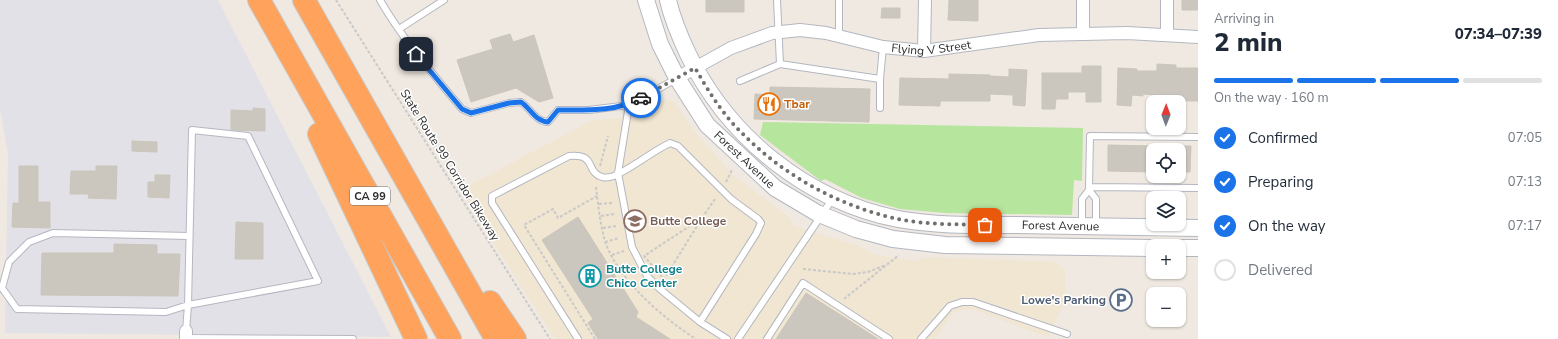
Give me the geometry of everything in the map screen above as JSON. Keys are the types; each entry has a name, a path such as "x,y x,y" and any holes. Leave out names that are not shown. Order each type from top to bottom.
{"highway":[{"name":"CA 99","path":"259,0 450,339"},
{"name":"CA 99","path":"304,0 496,339"},
{"path":"289,53 300,94 416,339"},
{"path":"409,185 515,339"}],"street":[{"name":"Forest Avenue","path":"646,0 660,44 677,78 708,125 775,188 822,215 856,229 893,239 945,244 1146,248"},
{"name":"Forest Avenue","path":"668,0 682,41 695,68 716,102 738,130 766,155 811,186 854,206 898,219 942,224 1198,228"},
{"path":"924,51 925,0"},
{"path":"1083,0 1083,34"},
{"path":"1166,35 1167,0"},
{"name":"Flying V Street","path":"677,78 731,48 772,33 800,30 826,33 883,47 924,51 1039,35 1127,33 1198,37"},
{"path":"1186,248 1198,248"}],"lane":[{"path":"380,0 416,54 462,109 471,113 509,103 521,102 527,106 538,120 548,122 558,110 589,110 629,105 677,78"},
{"path":"399,29 444,0"},
{"path":"777,0 780,64"},
{"path":"839,0 839,36"},
{"path":"880,108 880,79 883,47"},
{"path":"740,80 780,64 880,79"},
{"path":"629,105 618,173 621,198 632,248 647,276 660,289 700,322 727,339"},
{"path":"189,236 53,233 29,242 9,262 2,288 16,309 166,312 188,305 318,282 248,136 192,130 188,305 186,336 226,338 353,339"},
{"path":"1089,226 1082,199 1089,188 1090,136 1198,137"},
{"path":"578,339 492,203 492,196 569,156 579,155 586,157 594,172 602,177 613,176 670,143 678,146 731,199 758,219 761,223 756,234 700,322"},
{"path":"1089,188 1198,188"},
{"path":"1089,188 1096,199 1089,226"},
{"path":"738,339 834,197"},
{"path":"766,339 803,283 889,339"},
{"path":"921,339 950,306 962,302 973,302 1067,334"}],"path":[{"name":"State Route 99 Corridor Bikeway","path":"336,0 550,339"},
{"path":"600,167 608,136"},
{"path":"724,184 732,170"},
{"path":"596,187 605,242 620,270 650,303 676,326 696,339"},
{"path":"596,339 524,225 553,209 558,218 597,196"},
{"path":"702,218 644,256 664,280 694,230 715,199"},
{"path":"599,204 612,203"},
{"path":"601,216 614,214"},
{"path":"603,228 616,226"},
{"path":"605,242 619,238"},
{"path":"612,255 624,251"},
{"path":"846,296 899,255"},
{"path":"620,270 630,264"},
{"path":"804,269 853,274 868,272 886,265"}],"shaded area":[{"path":"0,0 218,0 391,337 5,333 8,154 0,108"},
{"name":"Butte College","path":"666,99 674,102 698,136 734,176 788,216 793,225 857,245 876,255 914,261 927,257 1057,262 1065,271 1065,300 1048,337 972,309 960,310 951,315 936,339 555,339 460,190 593,120 621,118 658,101"}],"green space":[{"path":"763,122 1083,128 1082,181 1074,180 1072,215 945,213 900,209 862,198 825,179 821,181 760,135"}],"building":[{"path":"706,0 744,0 744,12 706,12"},
{"path":"949,0 978,0 978,21 948,20"},
{"path":"1182,0 1198,0 1198,10 1182,10"},
{"path":"882,8 900,8 900,18 881,18"},
{"path":"510,34 513,42 534,35 553,98 539,102 516,88 471,102 457,60 493,49 490,40"},
{"path":"1157,64 1176,65 1176,68 1198,68 1198,101 1186,101 1186,95 1143,94 1143,96 1132,95 1131,106 1117,105 1118,68 1137,69 1137,71 1157,71"},
{"path":"1082,66 1101,66 1101,102 1086,102 1086,92 1068,92 1068,99 1056,99 1055,109 1042,109 1042,73 1082,73"},
{"path":"1009,69 1027,70 1025,106 1013,105 1013,95 990,94 990,101 940,101 940,106 899,105 900,78 949,79 949,74 1009,77"},
{"path":"770,87 870,89 869,122 754,119 755,94 770,95"},
{"path":"253,108 265,109 265,131 231,130 231,110 253,111"},
{"path":"132,141 157,142 157,152 132,151"},
{"path":"1108,145 1146,146 1146,172 1108,171"},
{"path":"1186,146 1191,146 1190,172 1186,172"},
{"path":"19,166 38,166 38,202 50,202 50,228 12,227 13,203 19,203"},
{"path":"96,166 117,166 116,199 88,198 89,194 70,194 71,171 96,171"},
{"path":"155,175 170,175 169,198 148,197 148,182 155,182"},
{"name":"Butte College Chico Center","path":"578,217 638,312 636,317 670,339 598,339 588,323 593,319 542,240"},
{"path":"236,222 263,223 263,259 235,259"},
{"path":"114,244 157,245 157,254 180,254 178,296 41,295 42,253 114,253"},
{"path":"806,293 850,321 878,339 776,339"}],"way so far":[{"path":"641,98 695,68 716,102 738,130 766,155 811,186 854,206 898,219 942,224 985,225"}],"place":[{"name":"Tbar","path":"769,104"},
{"name":"Butte College","path":"635,221"},
{"name":"Butte College Chico Center","path":"590,276"},
{"name":"Lowe's Parking","path":"1121,300"}],"route":[{"path":"416,54 462,109 471,113 509,103 521,102 527,106 538,120 548,122 558,110 589,110 629,105 641,98"}]}
